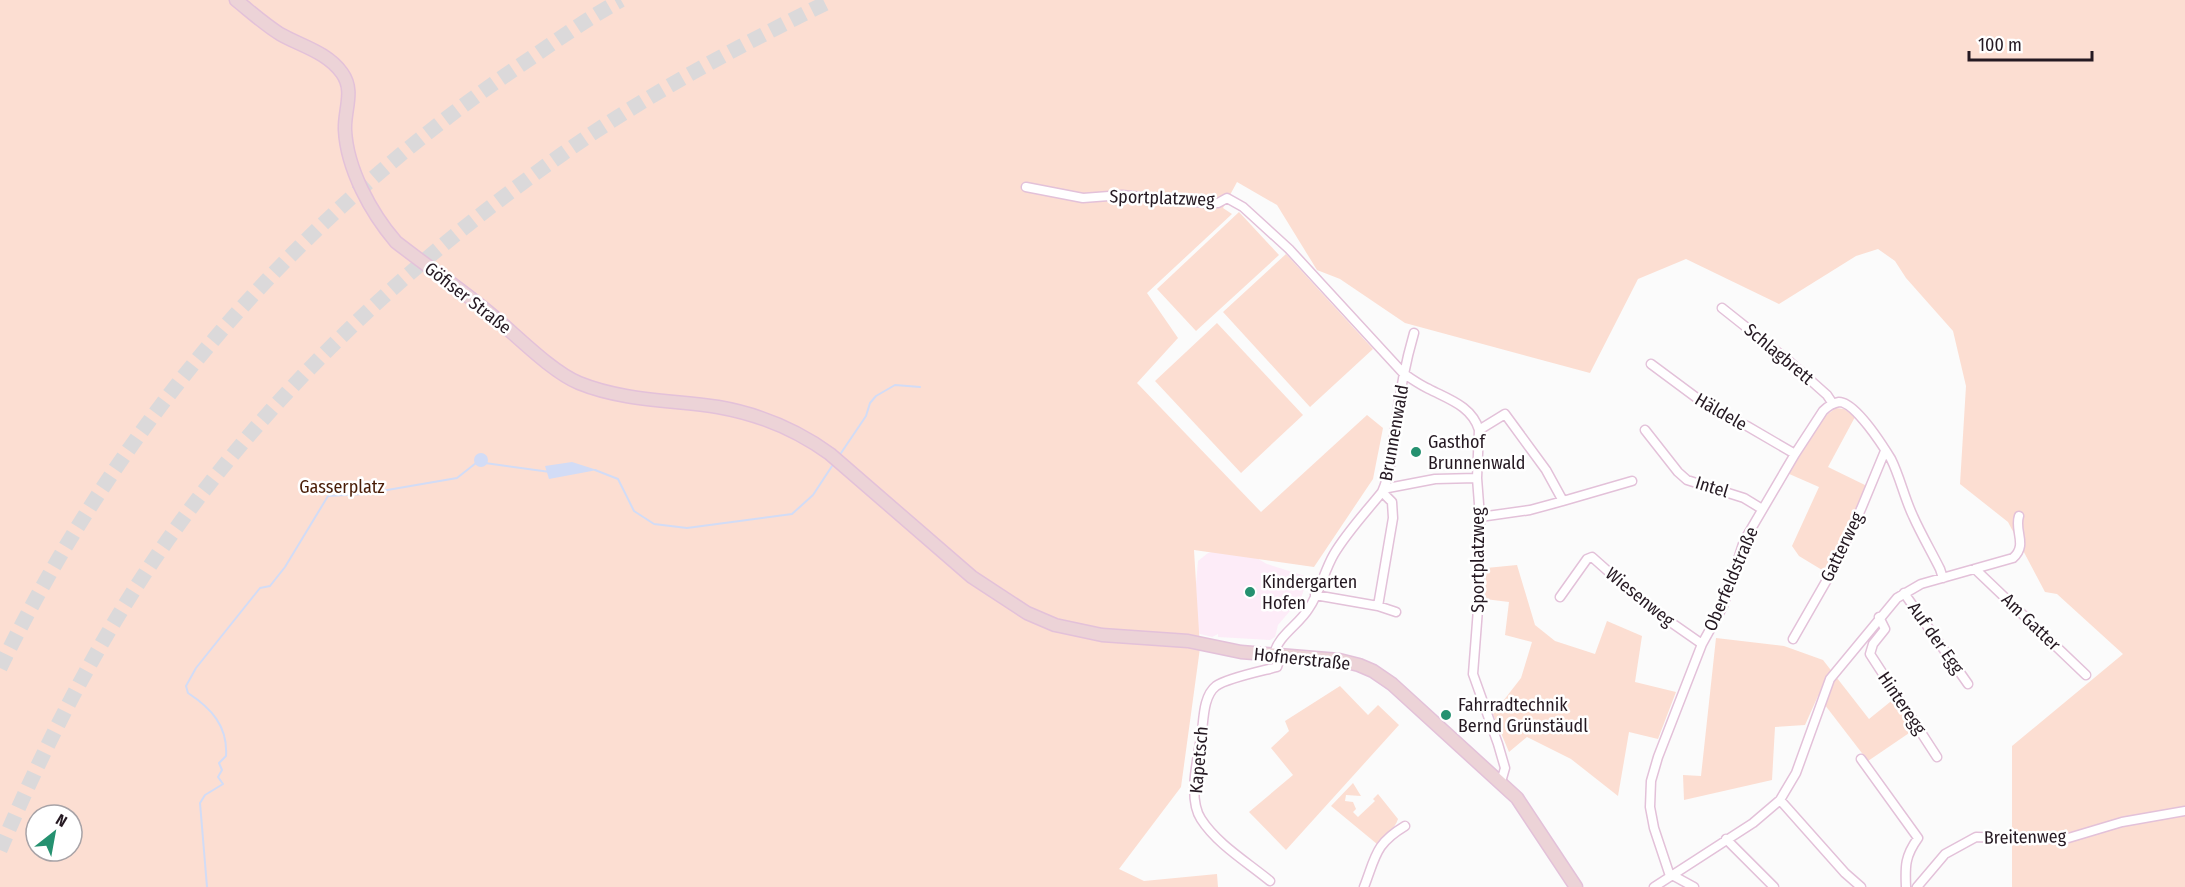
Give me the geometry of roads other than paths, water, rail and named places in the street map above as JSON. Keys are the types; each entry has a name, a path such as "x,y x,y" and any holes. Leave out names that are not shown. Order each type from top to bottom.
{"main road":[{"name":"Göfiser Straße","path":"236,0 280,33 327,58 348,82 349,93 345,123 347,146 366,200 396,242 492,315 554,367 578,382 619,395 719,407 750,414 809,439 830,454"},
{"name":"Hofnerstraße","path":"830,454 972,577 1027,613 1054,625 1082,632 1173,640 1201,650 1220,649 1339,660 1373,671 1392,684 1501,782 1530,817 1576,887"}],"street":[{"name":"Sportplatzweg","path":"1026,187 1083,198 1122,195 1206,203 1218,203 1227,198 1243,207 1289,249 1404,374 1426,388 1460,404 1477,422 1480,517 1479,605 1473,674 1498,744 1504,768 1501,782"},
{"name":"Schlagbrett","path":"1722,308 1790,362 1827,395 1833,404"},
{"path":"1404,374 1414,333"},
{"name":"Häldele","path":"1651,364 1717,413 1747,426 1795,454"},
{"name":"Brunnenwald","path":"1277,655 1276,646 1304,616 1335,552 1382,492 1389,478 1404,374"},
{"path":"1833,404 1839,402 1853,410 1891,460 1913,517 1940,569 1942,578"},
{"name":"Oberfeldstraße","path":"1671,875 1654,828 1650,807 1651,782 1702,644 1723,606 1744,541 1795,454 1823,411 1833,404"},
{"path":"1479,429 1505,414 1546,470 1563,501"},
{"name":"Intel","path":"1645,430 1678,472 1688,480 1744,498 1762,509"},
{"name":"Gatterweg","path":"1793,639 1832,571 1885,451"},
{"name":"Brunnenwald","path":"1382,492 1388,488 1435,478 1477,478"},
{"path":"1480,517 1530,510 1632,481"},
{"name":"Brunnenwald","path":"1378,606 1393,518 1392,502 1382,492"},
{"path":"1654,887 1753,823 1779,800 1796,773 1830,679 1879,617 1904,592 1921,584 2016,555 2020,551 2021,542 2017,520 2019,516"},
{"name":"Wiesenweg","path":"1560,597 1587,559 1592,557 1646,605 1702,644"},
{"name":"Am Gatter","path":"1975,569 2086,675"},
{"name":"Auf der Egg","path":"1904,592 1968,684"},
{"path":"1316,595 1378,606 1396,612"},
{"name":"Hinteregg","path":"1879,617 1885,629 1870,654 1937,757"},
{"name":"Kapetsch","path":"1270,881 1229,849 1202,820 1196,810 1194,798 1202,721 1212,690 1223,682 1277,667 1277,655"},
{"path":"1861,759 1918,838 1905,861 1906,887"},
{"path":"1779,800 1845,873 1861,887"},
{"name":"Breitenweg","path":"1917,887 1945,854 1976,837 2064,839 2122,822 2185,811"},
{"path":"1365,887 1381,846 1390,835 1405,826"},
{"path":"1726,839 1774,887"},
{"path":"1671,875 1694,887"}],"water":[{"path":"478,453 484,453 488,460 484,467 478,467 474,463 474,457"},
{"path":"572,462 597,470 549,479 545,466"}],"waterway":[{"path":"839,456 866,416 870,403 876,396 895,385 920,387"},
{"path":"207,887 200,803 205,795 223,784 218,777 222,770 219,763 226,756 226,745 221,727 211,712 188,693 186,686 196,668 260,588 270,586 285,567 328,496 364,494 457,478 476,463"},
{"path":"485,463 550,472"},
{"path":"595,470 618,479 634,511 654,524 687,528 792,514 813,495 834,463"}],"tunnel":[{"path":"0,668 48,577 101,490 160,407 224,327 294,253 368,183 447,118 564,35 621,0"},
{"path":"0,850 56,729 120,612 169,538 210,483 300,378 348,330 451,238 561,155 626,112 693,72 832,0"}],"place":[{"name":"Gasthof Brunnenwald","path":"1416,452"},
{"name":"Kindergarten Hofen","path":"1250,592"},
{"name":"Fahrradtechnik Bernd Grünstäudl","path":"1446,715"}],"park label":[{"name":"Gasserplatz","path":"342,487"}]}
